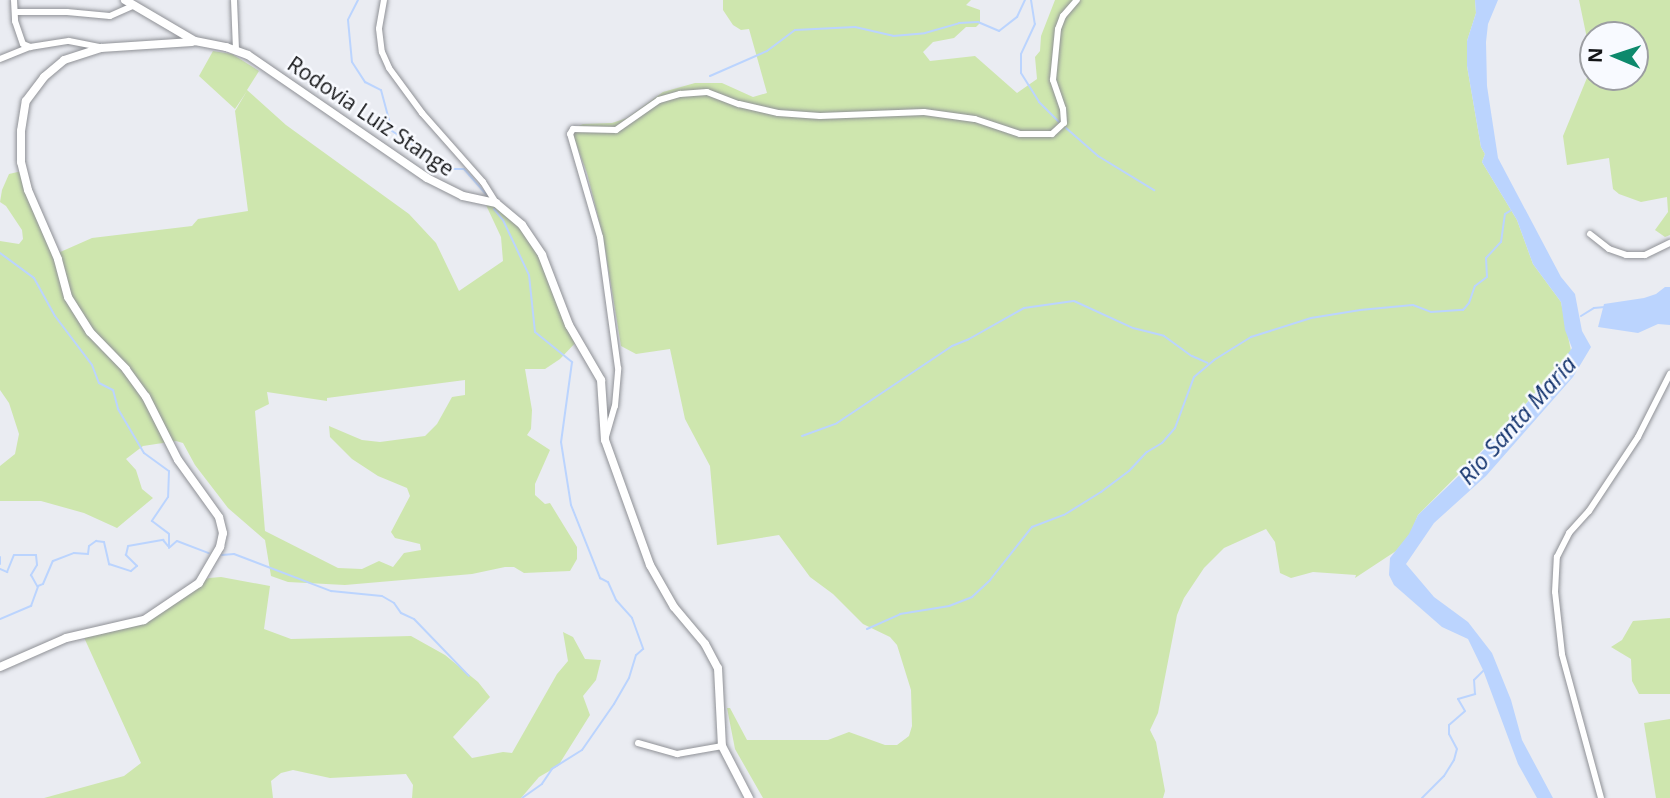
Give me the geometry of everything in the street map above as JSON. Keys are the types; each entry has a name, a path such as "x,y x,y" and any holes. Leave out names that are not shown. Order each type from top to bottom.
{"street":[{"path":"14,0 19,34 23,44 30,47"},
{"path":"234,0 236,50"},
{"path":"384,0 379,29 382,52 388,68 422,113 483,181 496,203"},
{"path":"605,440 615,406 618,368 600,237 570,134 573,129 616,130 659,100 680,94 707,92 758,110 778,113 820,116 924,112 975,120 1020,134 1052,134 1064,123 1063,109 1053,80 1058,29 1063,16 1077,0"},
{"path":"15,12 110,16 128,3"},
{"name":"Rodovia Luiz Stange","path":"128,3 195,41 236,50 268,68 298,92 427,178 463,196 496,203 522,225 542,255 569,325 596,369 603,391 605,440 659,584 705,644 718,668 722,746 749,798"},
{"path":"0,59 30,47 69,41 101,48"},
{"path":"0,667 66,638 135,624 156,614 199,583 222,540 219,517 178,460 146,397 126,369 76,314 68,298 58,258 24,176 21,131 29,95 64,60 101,48 195,41"},
{"path":"1590,234 1609,250 1626,255 1645,255 1670,243"},
{"path":"1601,798 1562,654 1555,593 1557,557 1569,533 1589,511 1638,437 1670,374"},
{"path":"638,743 677,754 722,746"}],"green space":[{"path":"723,0 971,0 966,5 980,10 980,23 976,27 966,27 954,38 933,42 923,52 930,61 975,56 1017,93 1037,79 1035,57 1040,51 1041,36 1055,0 1475,0 1476,13 1467,41 1467,66 1481,147 1485,154 1482,162 1517,220 1533,264 1561,302 1571,351 1523,407 1510,416 1507,425 1418,515 1410,534 1396,551 1355,578 1356,575 1313,572 1291,578 1280,573 1275,542 1266,529 1224,548 1204,568 1184,598 1177,615 1158,713 1150,730 1156,742 1165,791 1163,798 763,798 735,749 727,708 730,708 747,740 828,740 849,732 885,745 897,745 909,736 912,726 911,690 897,645 890,637 863,624 833,594 810,577 779,535 717,545 710,466 685,419 670,349 636,354 621,346 603,236 587,173 572,133 574,128 583,124 612,123 627,118 663,92 695,83 722,83 753,97 767,93 749,29 741,30 733,25 723,10"},
{"path":"1579,0 1670,0 1670,235 1665,237 1655,230 1668,212 1667,197 1641,202 1619,194 1613,189 1609,158 1567,165 1563,136 1582,91 1649,91 1649,21 1583,21"},
{"path":"213,51 232,54 259,71 247,90 286,125 409,214 436,243 459,291 503,261 501,237 486,205 487,197 502,203 525,228 579,339 560,359 545,369 525,369 532,410 531,429 527,435 550,450 535,484 535,495 545,504 550,503 577,547 577,559 570,571 524,573 514,567 505,567 472,574 345,585 288,582 271,576 265,540 228,508 195,465 183,443 176,441 143,446 126,459 136,470 142,489 153,498 117,528 84,513 41,501 0,501 0,466 15,454 19,434 9,403 0,390 0,241 19,244 23,239 22,230 6,206 0,202 9,174 22,171 58,253 92,238 192,226 198,219 248,211 235,111 247,91 235,109 199,76","holes":["465,380 465,395 452,397 437,424 425,436 380,442 362,440 329,426 330,437 352,459 378,476 407,488 410,496 391,532 395,538 420,544 421,550 404,553 393,567 379,561 362,569 338,568 265,531 255,411 269,404 267,392 327,401 327,398"]},
{"path":"221,577 270,586 264,629 291,639 411,636 445,655 478,682 490,697 453,737 472,758 503,752 512,753 557,674 568,661 563,632 573,637 585,659 601,660 596,680 583,696 590,715 558,766 539,777 521,798 412,798 413,785 406,774 330,778 293,770 281,773 271,781 273,798 44,798 124,776 141,763 82,633 140,618 181,592 209,578"},
{"path":"1670,618 1670,694 1639,694 1632,681 1631,659 1611,647 1622,640 1633,621"},
{"path":"1670,719 1670,798 1656,798 1644,723"}],"water":[{"name":"Rio Santa Maria","path":"1475,0 1498,0 1488,24 1486,42 1487,86 1498,158 1561,277 1575,294 1582,331 1591,347 1573,377 1486,476 1434,523 1406,564 1434,597 1468,622 1492,653 1511,700 1522,740 1553,798 1537,798 1518,764 1483,670 1468,639 1442,627 1394,585 1389,575 1390,558 1409,534 1418,515 1507,425 1512,414 1523,407 1556,371 1572,348 1565,330 1561,302 1533,264 1517,220 1482,162 1485,154 1481,147 1467,66 1467,41 1476,13"},
{"path":"1670,287 1670,325 1658,324 1638,333 1598,327 1604,304 1644,298"}],"waterway":[{"path":"358,0 348,20 352,62 365,82 381,90 392,131 450,169 464,169 486,194"},
{"path":"710,76 767,51 795,30 855,27 893,36 925,33 959,23 978,22 999,31 1017,17 1025,0"},
{"path":"1031,0 1035,24 1021,54 1021,73 1039,102 1059,122"},
{"path":"1066,128 1098,156 1154,190"},
{"path":"494,209 503,220 529,275 535,332 572,362 561,442 571,505 600,578 608,582 616,600 632,618 643,649 636,655 629,678 614,704 582,750 552,769 542,784 522,798"},
{"path":"867,629 900,614 949,606 972,597 990,580 1032,527 1064,515 1101,492 1129,471 1147,452 1162,443 1175,428 1194,377 1214,360 1251,337 1311,318 1360,310 1413,305 1431,312 1463,310 1469,303 1475,286 1487,277 1486,258 1501,242 1505,214 1510,211"},
{"path":"0,253 34,278 55,316 92,365 99,383 113,390 118,409 144,453 169,471 168,497 152,521 169,534 169,548"},
{"path":"802,436 837,423 952,346 1024,308 1074,301 1133,328 1164,336 1192,356 1208,363"},
{"path":"1581,316 1594,308 1605,307"},
{"path":"38,586 43,584 53,561 74,553 88,554 89,546 96,541 104,542 109,564 131,571 137,566 126,555 128,546 163,540 168,546"},
{"path":"170,547 177,541 209,553"},
{"path":"222,555 234,554 331,591 382,596 394,603 401,613 414,619 469,676"},
{"path":"0,569 7,572 14,555 36,555 37,565 31,575 37,586"},
{"path":"0,557 0,564"},
{"path":"0,619 31,606 38,587"},
{"path":"1422,798 1444,776 1454,760 1457,749 1449,734 1449,725 1465,711 1458,699 1475,694 1474,680 1484,670"}]}
